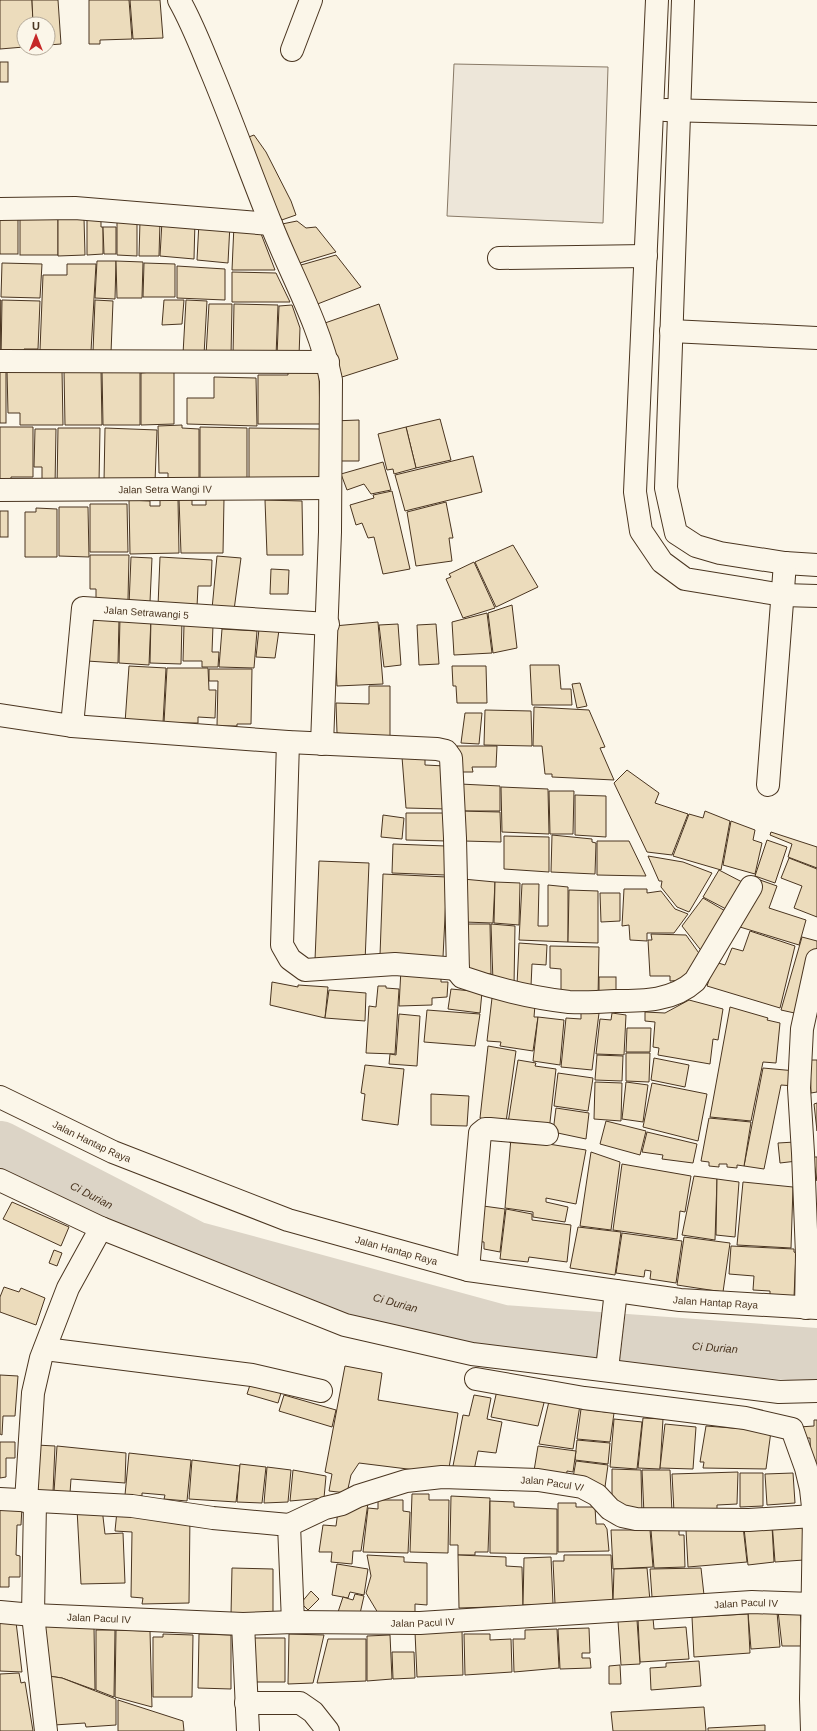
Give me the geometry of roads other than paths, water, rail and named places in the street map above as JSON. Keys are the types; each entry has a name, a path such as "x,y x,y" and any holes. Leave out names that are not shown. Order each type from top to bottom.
{"street":[{"path":"179,0 189,18 229,112 271,224 328,362 331,380 328,624 322,744"},
{"path":"292,50 311,0"},
{"path":"657,0 635,492 641,531 662,562 685,579 783,595 817,596"},
{"path":"683,0 666,488 676,533 696,546 720,553 785,563 817,564"},
{"path":"652,110 817,114"},
{"path":"0,209 76,208 271,224"},
{"path":"500,258 646,256"},
{"path":"671,331 817,338"},
{"path":"0,361 328,362"},
{"name":"Jalan Setra Wangi IV","path":"0,490 330,488"},
{"path":"768,785 785,563"},
{"name":"Jalan Setrawangi 5","path":"72,726 83,608 328,624"},
{"path":"0,714 72,726 288,742 437,749 446,751 451,758 459,975 507,991 570,1002 640,1001 670,997 685,990 695,981 751,887"},
{"path":"288,742 282,945 290,959 305,970 395,964 458,969"},
{"path":"812,1308 807,1256 799,1088 802,1029 817,960"},
{"name":"Jalan Hantap Raya","path":"0,1097 113,1152 288,1220 468,1270 615,1296 812,1308"},
{"path":"468,1270 480,1133 485,1129 490,1129 547,1134"},
{"path":"0,1180 101,1228 345,1325 472,1354 608,1365 779,1392 817,1391"},
{"path":"46,1731 33,1615 30,1501 33,1393 41,1358 68,1288 101,1228"},
{"path":"608,1365 615,1296"},
{"path":"45,1349 252,1375 320,1391"},
{"path":"476,1379 584,1398 745,1418 792,1429"},
{"path":"779,1392 806,1468 814,1516 812,1731"},
{"name":"Jalan Pacul VI","path":"289,1525 325,1508 342,1504 358,1496 406,1481 442,1477 538,1480 582,1487 597,1495 610,1509 622,1516 636,1519 748,1520 814,1516"},
{"path":"0,1499 132,1506 213,1518 289,1525 293,1622"},
{"name":"Jalan Pacul IV","path":"0,1612 33,1615 243,1624 293,1622 420,1623 752,1602 812,1604"},
{"path":"243,1624 248,1731"},
{"path":"246,1703 300,1703 313,1712 328,1731"}],"waterway":[{"name":"Ci Durian","path":"0,1148 194,1248 503,1332 817,1355"}]}
